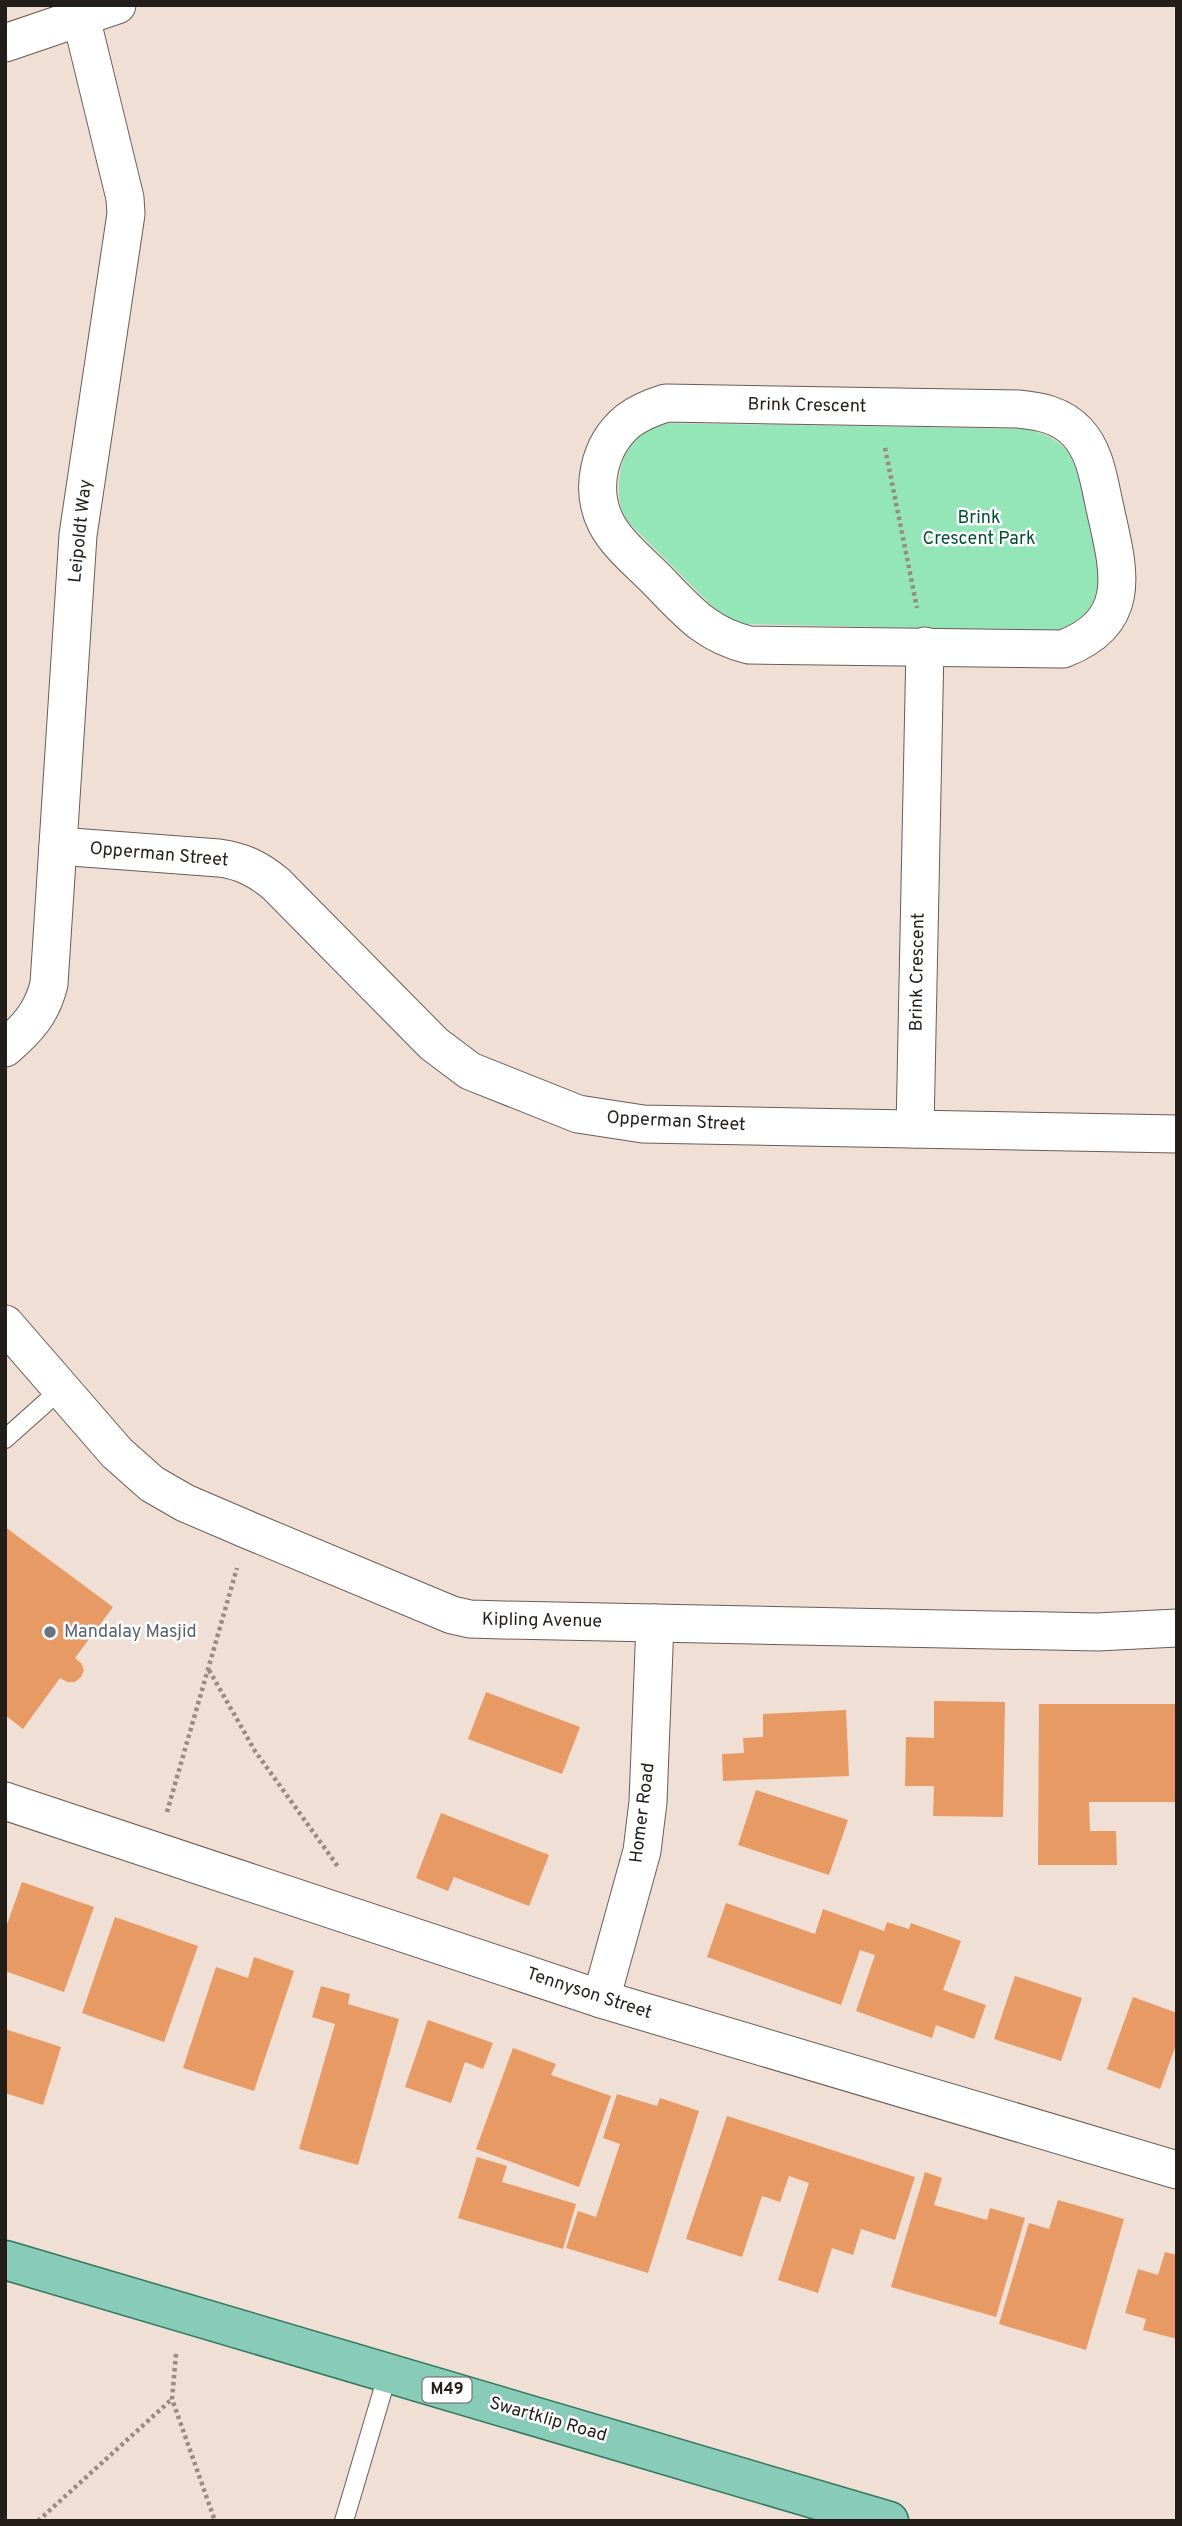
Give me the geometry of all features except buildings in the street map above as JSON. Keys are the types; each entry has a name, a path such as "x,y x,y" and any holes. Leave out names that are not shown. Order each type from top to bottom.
{"main road":[{"name":"Swartklip Road","path":"5,2260 889,2521"}],"street":[{"path":"5,43 79,11 117,5"},
{"name":"Leipoldt Way","path":"5,1048 34,1021 46,997 49,984 78,536 126,214 123,190 79,11"},
{"name":"Brink Crescent","path":"666,403 1018,409 1040,411 1060,419 1077,432 1090,450 1118,565 1118,585 1113,605 1103,623 1078,643 1063,649 925,646 749,645 721,636 696,620 619,541 606,523 599,501 598,479 602,456 612,438 628,421 646,410 666,403"},
{"name":"Brink Crescent","path":"915,1129 925,646"},
{"name":"Opperman Street","path":"58,846 219,858 251,866 276,884 453,1060 470,1071 578,1114 643,1124 1177,1134"},
{"name":"Kipling Avenue","path":"5,1324 117,1453 152,1485 176,1499 248,1530 461,1617 1097,1632 1177,1628"},
{"name":"Homer Road","path":"601,1999 642,1851 648,1802 655,1623"},
{"name":"Tennyson Street","path":"5,1801 601,1999 1177,2170"}],"lane":[{"path":"5,1440 61,1389"},
{"path":"344,2521 388,2373"}],"path":[{"path":"876,407 925,646"},
{"path":"155,1851 248,1530"},
{"path":"209,1670 255,1751 345,1878"},
{"path":"181,2312 172,2399 215,2521"},
{"path":"38,2521 172,2399"}],"green space":[{"name":"Brink Crescent Park","path":"664,423 1026,429 1042,434 1068,451 1079,465 1099,561 1100,576 1094,602 1074,623 1056,631 742,624 722,616 628,522 621,508 620,473 630,445 653,427"}],"place":[{"name":"Mandalay Masjid","path":"50,1632"}]}
